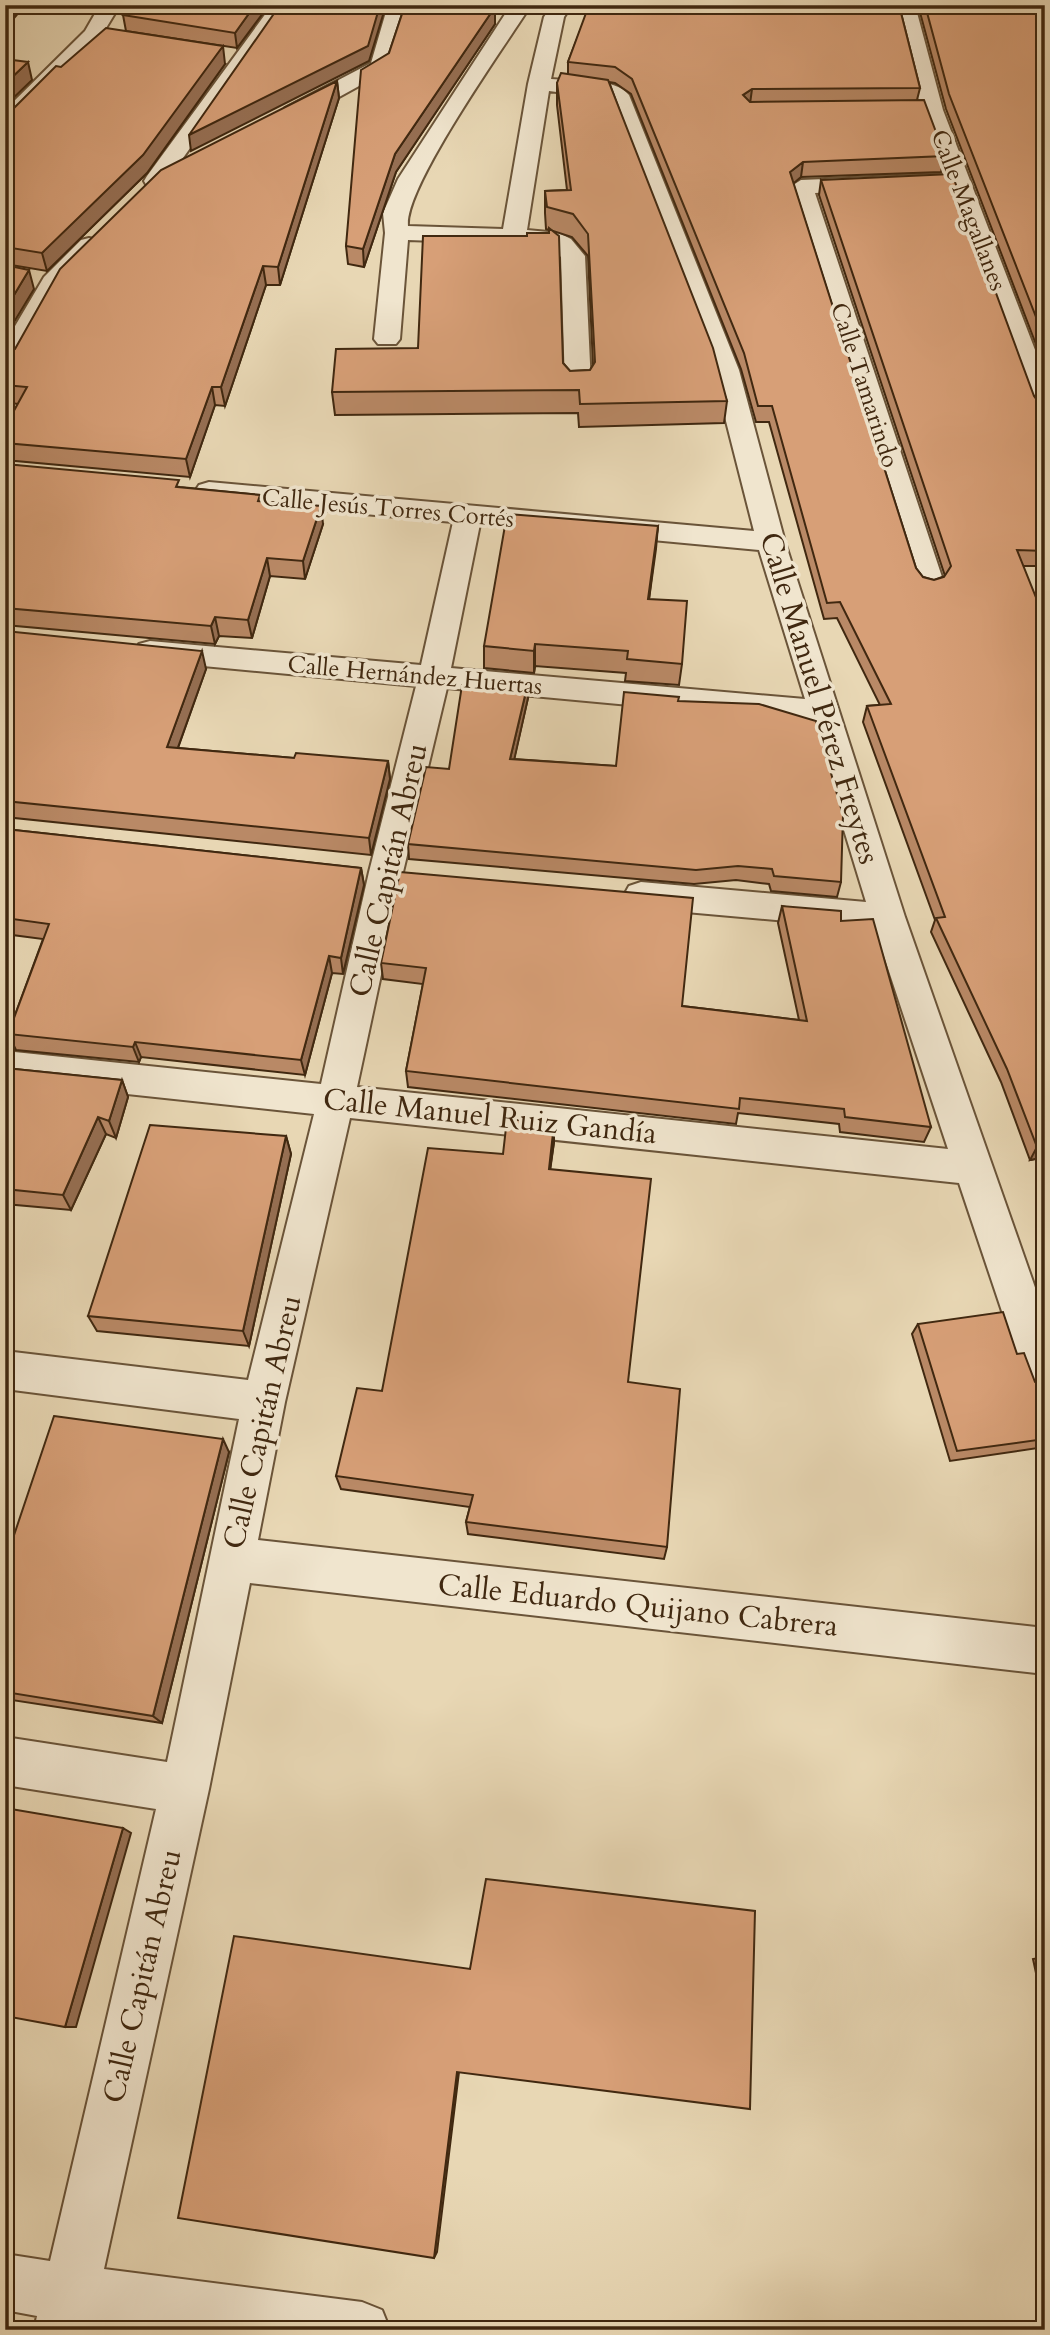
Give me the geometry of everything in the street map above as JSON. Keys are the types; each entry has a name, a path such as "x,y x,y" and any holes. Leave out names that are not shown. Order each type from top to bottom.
{"street":[{"path":"5,123 93,34 110,5"},
{"path":"194,161 147,188 282,5"},
{"name":"Calle Magallanes","path":"905,5 932,110 1045,411"},
{"path":"275,122 381,66 397,8 422,12"},
{"path":"387,339 397,233 394,213 408,179 517,10"},
{"path":"487,15 517,10 558,11 539,85 514,235"},
{"path":"93,34 120,38"},
{"path":"215,54 243,58"},
{"name":"Calle Manuel Pérez Freytes","path":"539,85 605,90 618,95 726,370 771,542 888,917 1045,1377"},
{"name":"Calle Tamarindo","path":"929,583 801,187 958,180"},
{"path":"5,366 41,279 102,233"},
{"path":"397,233 514,235 551,238 563,244 573,257 578,385"},
{"name":"Calle Jesús Torres Cortés","path":"182,488 771,542"},
{"name":"Calle Capitán Abreu","path":"66,2312 186,1789 264,1402 336,1099 386,871 434,677 468,516"},
{"name":"Calle Hernández Huertas","path":"116,648 825,712"},
{"path":"617,892 888,917"},
{"name":"Calle Manuel Ruiz Gandía","path":"5,1066 975,1168"},
{"path":"5,1370 264,1402"},
{"name":"Calle Eduardo Quijano Cabrera","path":"231,1559 1045,1651"},
{"path":"5,1761 186,1789"},
{"path":"5,2282 66,2312 362,2330"}],"building":[{"path":"131,5 255,5 235,33 123,15"},
{"path":"280,5 380,5 368,46 189,135"},
{"path":"405,5 495,7 395,154 363,249 346,246 361,70 389,53"},
{"path":"589,5 899,5 920,88 752,89 743,95 750,102 924,100 945,156 803,162 790,172 916,568 923,577 934,580 944,577 951,566 821,180 952,174 1034,396 1040,404 1045,405 1045,551 1017,550 1045,620 1045,1146 1037,1147 1007,1069 936,918 945,917 867,706 891,704 840,602 827,603 772,406 758,406 744,353 632,79 615,67 568,62"},
{"path":"925,5 1045,5 1045,340 949,94"},
{"path":"106,28 223,46 143,155 42,253 5,247 5,113 10,112 56,66 61,67"},
{"path":"5,59 28,62 5,84"},
{"path":"561,73 608,80 713,348 727,401 580,404 579,390 332,392 336,349 418,348 423,236 527,236 527,233 549,233 549,228 559,236 563,363 570,371 590,370 595,362 588,234 573,214 547,207 545,191 571,190 557,83"},
{"path":"337,81 278,267 263,266 221,387 212,387 186,459 5,443 5,427 27,387 5,385 5,355 15,349 60,269 161,170"},
{"path":"5,265 29,270 5,310"},
{"path":"5,464 179,480 176,487 260,495 258,501 321,506 303,561 267,558 248,620 215,617 211,626 5,608"},
{"path":"507,514 658,526 648,599 687,601 682,664 627,659 628,651 535,644 534,651 484,646"},
{"path":"5,631 202,651 167,747 294,758 296,753 388,761 369,838 5,801"},
{"path":"479,678 528,683 510,759 616,766 624,692 679,697 678,701 759,704 816,721 843,815 841,882 774,876 772,869 738,866 696,870 408,844 426,767 449,769 462,685 477,687"},
{"path":"5,829 361,868 341,958 329,956 301,1060 135,1042 133,1047 8,1034 49,924 5,918"},
{"path":"400,872 693,898 682,1006 807,1021 782,906 841,911 841,921 873,919 931,1127 845,1117 844,1109 740,1098 739,1109 406,1071 426,968 381,963"},
{"path":"5,1068 122,1080 109,1121 98,1117 63,1195 5,1189"},
{"path":"507,1119 554,1124 549,1169 651,1179 628,1382 680,1389 667,1547 466,1522 473,1495 336,1476 357,1388 382,1391 428,1148 503,1154"},
{"path":"150,1125 286,1136 243,1331 88,1316"},
{"path":"1003,1312 1017,1354 1024,1353 1035,1382 1045,1385 1045,1439 957,1451 918,1324"},
{"path":"54,1416 223,1439 153,1716 5,1692 5,1562"},
{"path":"5,1808 123,1828 65,2027 5,2016"},
{"path":"486,1879 755,1911 750,2109 457,2072 434,2258 178,2218 234,1936 470,1969"}]}
